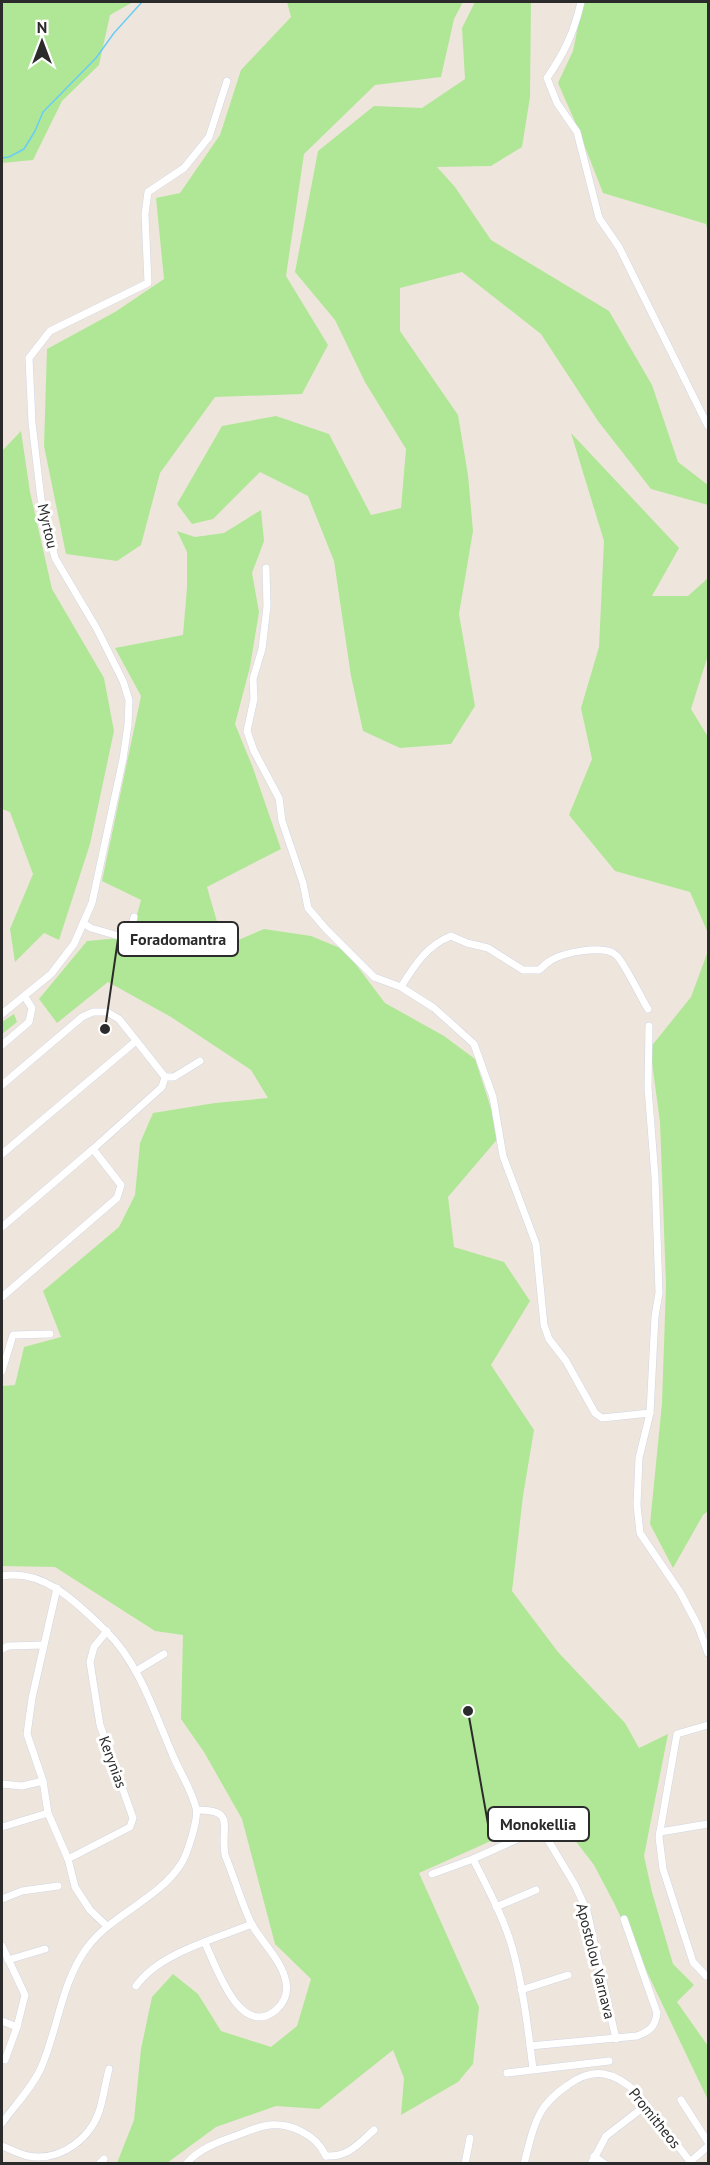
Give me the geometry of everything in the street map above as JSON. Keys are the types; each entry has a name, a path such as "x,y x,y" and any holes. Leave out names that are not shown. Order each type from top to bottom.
{"street":[{"path":"581,2 574,31 563,54 547,78 557,103 577,132 599,218 619,246 708,426"},
{"name":"Myrtou","path":"2,1014 51,974 74,944 92,903 123,759 128,725 129,700 123,681 97,628 55,558 41,499 32,423 29,358 50,331 148,283 145,214 148,192 184,168 209,136 227,81"},
{"path":"266,568 267,606 262,649 253,680 254,699 247,731 254,751 279,798 282,821 289,836 308,908 374,977 401,987 434,1008 474,1044 493,1097 503,1156 536,1244 544,1324 549,1340 566,1361 595,1413 602,1418 650,1413"},
{"path":"83,923 91,928 129,939 134,916"},
{"path":"401,987 418,959 443,939 451,936 467,944 488,948 523,970 539,970 550,960 561,956 606,950 616,955 648,1009"},
{"path":"2,1045 29,1022 32,1008 25,997"},
{"path":"2,1085 82,1017 93,1012 107,1012 119,1019 165,1077"},
{"path":"649,1026 648,1088 655,1177 659,1293 655,1316 650,1413 639,1458 637,1505 640,1533 680,1592 698,1626 708,1653"},
{"path":"2,1154 135,1041"},
{"path":"165,1077 174,1077 200,1061"},
{"path":"2,1227 162,1087 165,1077"},
{"path":"2,1297 117,1198 121,1185 93,1149"},
{"path":"2,1371 13,1335 50,1334"},
{"path":"2,1576 34,1578 57,1588 72,1598 119,1644 136,1671 197,1810 191,1839 181,1864 165,1883 107,1926 87,1949 71,1975 42,2066 33,2083 2,2123"},
{"path":"57,1588 43,1645 27,1723 27,1734 43,1781 48,1813 68,1859 75,1887 90,1910 107,1926"},
{"name":"Kerynias","path":"68,1859 130,1827 133,1818 100,1725 90,1662 94,1647 107,1631"},
{"path":"2,1649 8,1646 43,1645"},
{"path":"136,1671 164,1654"},
{"path":"708,1725 677,1734 660,1832 663,1869 682,1933 693,1962 706,1976 708,1975"},
{"path":"2,1784 22,1786 43,1781"},
{"path":"197,1810 214,1810 224,1818 225,1854 252,1924 279,1964 286,1981 286,1995 280,2006 270,2015 255,2016 244,2012 234,2002 205,1943"},
{"path":"2,1827 48,1813"},
{"path":"660,1832 708,1824"},
{"name":"Apostolou Varnava","path":"432,1874 473,1859 533,1832 540,1831 545,1835 575,1885 587,1911 616,2039"},
{"path":"473,1859 512,1946 533,2069"},
{"path":"2,1899 22,1891 58,1886"},
{"path":"496,1907 536,1890"},
{"path":"530,2046 616,2039 649,2032 656,2022 657,2013 624,1919"},
{"path":"136,1986 142,1976 176,1953 252,1924"},
{"path":"2,1946 25,1995 5,2060"},
{"path":"8,1960 45,1948"},
{"path":"521,1990 568,1976"},
{"path":"2,2021 17,2026"},
{"path":"507,2073 609,2061"},
{"path":"524,2163 543,2108 555,2094 576,2079 593,2073 593,2062"},
{"path":"2,2146 28,2156 48,2156 78,2143 96,2120 109,2069"},
{"name":"Promitheos","path":"593,2073 615,2076 637,2093 691,2163"},
{"path":"681,2100 708,2142"},
{"path":"605,2163 593,2160 606,2136 645,2106"},
{"path":"186,2163 212,2144 266,2126 287,2126 307,2133 321,2145 326,2156"},
{"path":"326,2156 347,2153 374,2130"},
{"path":"465,2163 470,2138"},
{"path":"691,2163 708,2146"},
{"path":"321,2163 326,2156"}],"green space":[{"path":"2,2 133,2 110,15 99,65 62,101 33,160 2,163"},
{"path":"287,2 463,2 454,19 441,77 375,85 304,154 286,276 328,345 302,394 215,397 160,473 141,545 117,561 66,554 44,446 47,349 115,312 164,279 156,198 180,193 220,135 241,70 291,17"},
{"path":"475,2 531,2 530,97 522,147 491,166 437,167 455,187 491,240 609,311 652,385 678,462 708,485 708,505 651,489 598,421 541,334 462,272 400,288 400,331 458,415 468,475 473,531 459,614 475,706 451,744 400,748 363,731 351,676 334,561 308,496 260,472 213,519 192,524 177,504 222,426 276,416 329,434 371,515 401,508 406,449 365,382 335,320 295,272 318,151 374,106 422,108 465,79 462,28"},
{"path":"583,2 708,2 708,232 706,224 603,193 558,83 573,51"},
{"path":"21,431 30,492 52,589 104,678 114,731 90,844 59,940 44,933 15,962 10,929 33,874 10,812 2,809 2,451"},
{"path":"571,433 679,548 652,596 688,596 708,578 708,655 691,709 708,737 708,933 690,892 615,871 569,815 592,759 581,708 599,647 604,541"},
{"path":"261,510 264,541 252,573 259,612 250,667 235,724 281,849 207,887 224,946 264,929 311,936 345,950 385,1003 444,1036 475,1059 500,1136 448,1197 454,1247 504,1262 530,1301 491,1365 534,1430 523,1496 512,1591 558,1652 625,1723 639,1748 668,1734 644,1856 673,1964 694,1985 677,2002 708,2046 708,2100 594,1865 554,1813 419,1873 479,2007 473,2064 458,2082 401,2115 404,2078 393,2050 319,2109 276,2106 216,2127 167,2163 117,2163 134,2120 141,2049 152,1997 173,1974 198,1994 221,2031 271,2047 297,2026 311,1979 275,1944 242,1819 204,1752 181,1719 183,1635 155,1631 55,1567 2,1566 2,1386 15,1385 24,1347 61,1337 43,1291 119,1227 135,1195 140,1143 153,1113 215,1103 268,1098 251,1070 171,1017 108,982 57,1023 39,999 87,941 131,937 141,900 102,881 141,696 115,648 183,635 187,552 177,531 195,537 224,533"},
{"path":"708,951 708,1511 703,1515 673,1568 650,1524 662,1403 666,1285 660,1122 650,1048 691,997"},
{"path":"14,1014 17,1022 2,1034 2,1022"}],"waterway":[{"path":"2,158 24,149 43,112 96,58 114,33 142,2"}],"place":[{"name":"Foradomantra","path":"105,1029"},
{"name":"Monokellia","path":"468,1711"}]}
